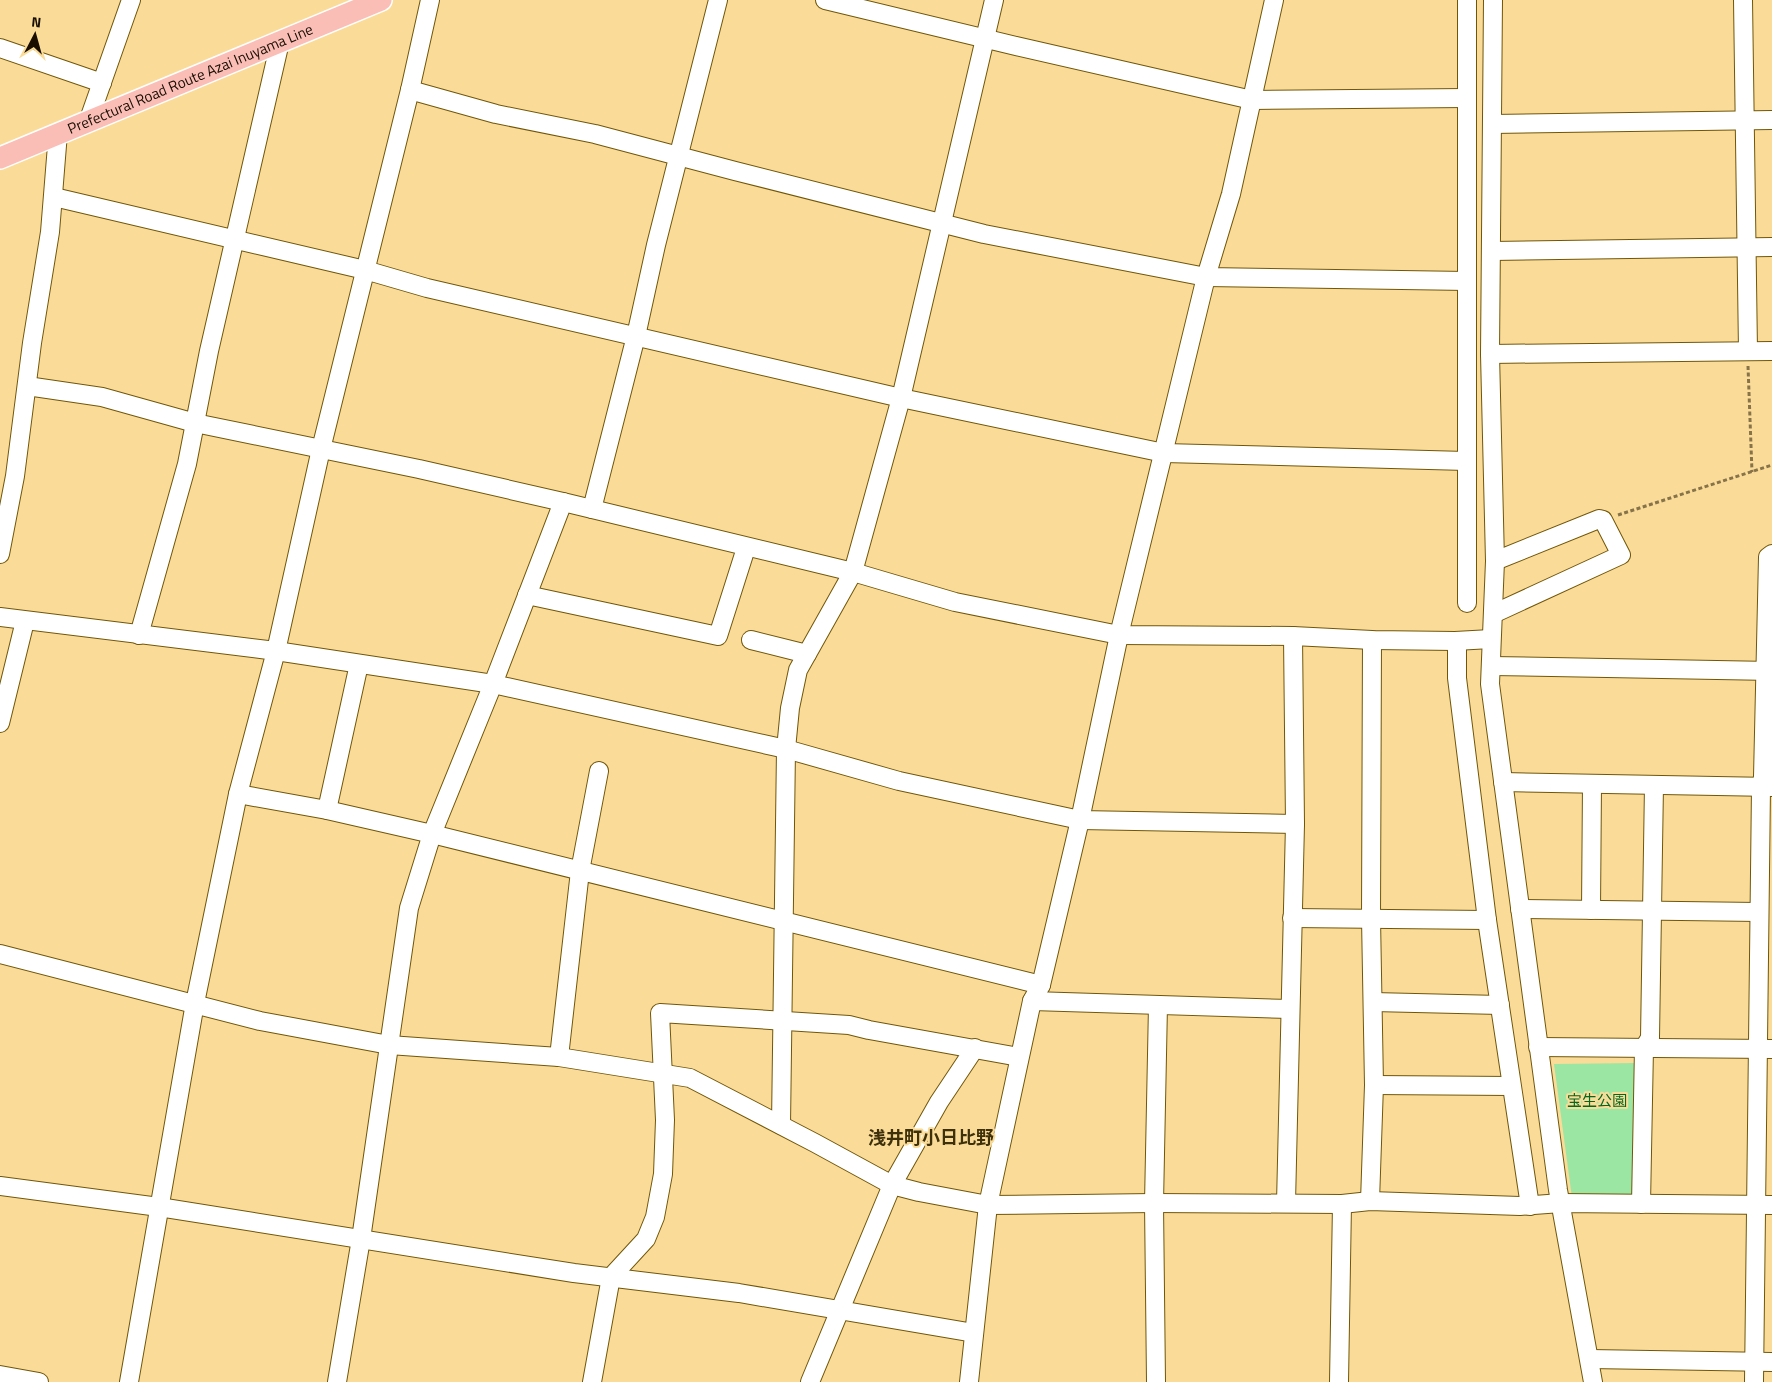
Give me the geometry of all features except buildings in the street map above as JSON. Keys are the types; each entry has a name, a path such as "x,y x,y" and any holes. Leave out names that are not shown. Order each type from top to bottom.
{"main road":[{"name":"Prefectural Road Route Azai Inuyama Line","path":"0,158 381,0"}],"street":[{"path":"88,122 131,0"},
{"path":"129,1382 195,1003 238,794 276,651 321,449 410,90 430,0"},
{"path":"592,509 718,0"},
{"path":"825,0 1252,100 1466,98"},
{"path":"781,1125 786,749 790,708 798,670 853,572 901,398 994,0"},
{"path":"969,1382 988,1206 1019,1057 1032,1001 1041,985 1080,820 1119,635 1206,277 1231,194 1274,0"},
{"path":"1466,0 1467,604"},
{"path":"1493,0 1490,354 1495,562 1490,684 1538,1047 1561,1203 1593,1382"},
{"path":"1743,0 1748,351"},
{"path":"139,635 187,464 209,351 280,42"},
{"path":"0,48 102,83"},
{"path":"410,90 496,114 595,134 984,234 1206,277 1467,281"},
{"path":"1492,124 1772,120"},
{"path":"0,554 15,476 54,197 58,134"},
{"path":"54,197 365,270 427,288 901,398 1164,453 1466,461"},
{"path":"1492,251 1772,247"},
{"path":"1490,354 1772,351"},
{"path":"27,386 102,397 195,423 419,469 853,572 955,602 1119,635 1292,636 1372,640 1491,639"},
{"path":"337,1382 361,1239 409,908 432,834 493,684 563,502"},
{"path":"1493,614 1621,555 1603,520 1599,519 1495,562"},
{"path":"527,595 718,636 746,548"},
{"path":"1754,1382 1763,1361 1765,962 1759,912 1766,787 1763,777 1769,671 1768,557 1772,554"},
{"path":"0,617 276,651 493,684 786,749 899,781 1080,820 1295,824"},
{"path":"0,723 25,621"},
{"path":"1286,1203 1295,824 1292,636"},
{"path":"751,640 807,654"},
{"path":"1370,1202 1374,1085 1371,918 1372,640"},
{"path":"1458,640 1457,678 1488,920 1530,1206"},
{"path":"327,810 359,664"},
{"path":"1491,666 1769,671"},
{"path":"559,1057 580,871 598,770"},
{"path":"1503,782 1766,787"},
{"path":"1591,910 1592,784"},
{"path":"1642,1204 1644,1048 1650,1038 1654,785"},
{"path":"238,794 327,810 432,834 1041,985"},
{"path":"1520,909 1759,912"},
{"path":"1292,918 1488,920"},
{"path":"0,954 260,1021 389,1045 559,1057 690,1078 892,1185 988,1206 1154,1203 1342,1204 1370,1202 1530,1206 1561,1203 1764,1205"},
{"path":"1032,1001 1290,1009"},
{"path":"1373,1002 1500,1005"},
{"path":"1156,1382 1154,1203 1158,1005"},
{"path":"592,1382 611,1277 646,1239 655,1217 663,1174 665,1120 660,1012 849,1025 1019,1057"},
{"path":"1538,1047 1764,1049"},
{"path":"810,1382 892,1185 938,1102 975,1048"},
{"path":"1374,1085 1512,1086"},
{"path":"0,1186 159,1208 611,1277 739,1293 974,1333"},
{"path":"1339,1382 1342,1204"},
{"path":"1590,1359 1763,1361"},
{"path":"0,1375 39,1382"}],"path":[{"path":"1748,351 1752,472"},
{"path":"1603,520 1772,465"}],"green space":[{"name":"宝生公園","path":"1635,1063 1634,1196 1572,1198 1554,1064"}],"district":[{"name":"浅井町小日比野","path":"931,1138"}]}
